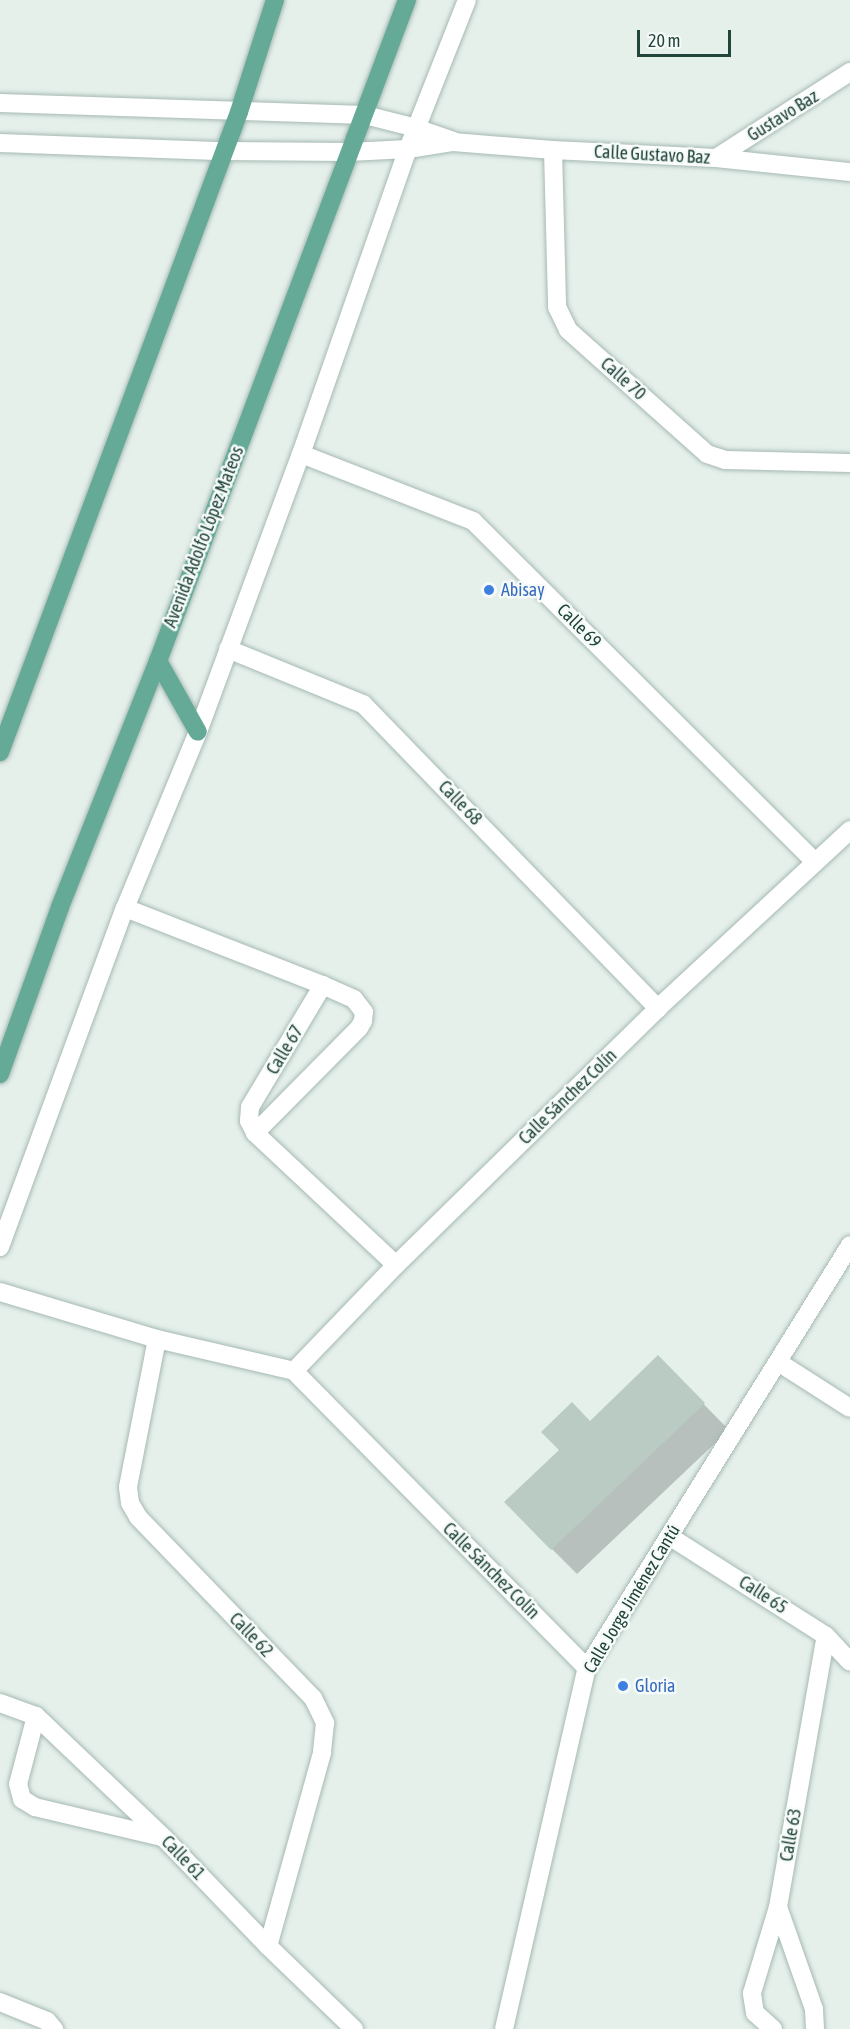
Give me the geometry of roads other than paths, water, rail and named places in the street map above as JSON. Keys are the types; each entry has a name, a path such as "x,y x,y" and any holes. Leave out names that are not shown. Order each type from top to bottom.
{"main road":[{"path":"0,752 239,112 274,0"},
{"name":"Avenida Adolfo López Mateos","path":"0,1074 60,907 158,661 407,0"},
{"path":"158,661 198,732"}],"street":[{"path":"0,1247 125,908 198,732 301,454 408,149 467,0"},
{"name":"Gustavo Baz","path":"716,158 850,72"},
{"name":"Calle Gustavo Baz","path":"0,103 365,115 416,128 453,142"},
{"name":"Calle Gustavo Baz","path":"0,143 223,152 349,152 408,149 453,142 553,150 716,158 850,172"},
{"name":"Calle 70","path":"553,150 557,307 568,330 707,454 725,460 850,463"},
{"name":"Calle 69","path":"301,454 473,521 815,862"},
{"name":"Calle 68","path":"228,649 363,704 658,1008"},
{"name":"Calle Sánchez Colín","path":"587,1668 294,1371 396,1265 658,1008 850,831"},
{"path":"125,908 323,985 354,999 364,1012 359,1028 255,1133 396,1265"},
{"name":"Calle 67","path":"255,1133 249,1121 250,1107 323,985"},
{"name":"Calle Jorge Jiménez Cantú","path":"504,2029 587,1668 850,1245"},
{"path":"0,1292 157,1339 294,1371"},
{"name":"Calle 62","path":"157,1339 128,1486 130,1503 138,1517 313,1698 325,1723 322,1753 268,1946"},
{"path":"778,1362 850,1408"},
{"name":"Calle 65","path":"669,1536 826,1636 850,1662"},
{"name":"Calle 63","path":"815,2029 814,2009 778,1907 826,1636"},
{"name":"Calle 61","path":"0,1703 36,1716 164,1838 268,1946 354,2029"},
{"path":"36,1716 18,1784 22,1799 27,1804 164,1838"},
{"path":"773,2029 755,2013 752,1993 778,1907"},
{"path":"0,2002 47,2021 54,2029"}],"place":[{"name":"Abisay","path":"489,590"},
{"name":"Gloria","path":"623,1686"}]}
